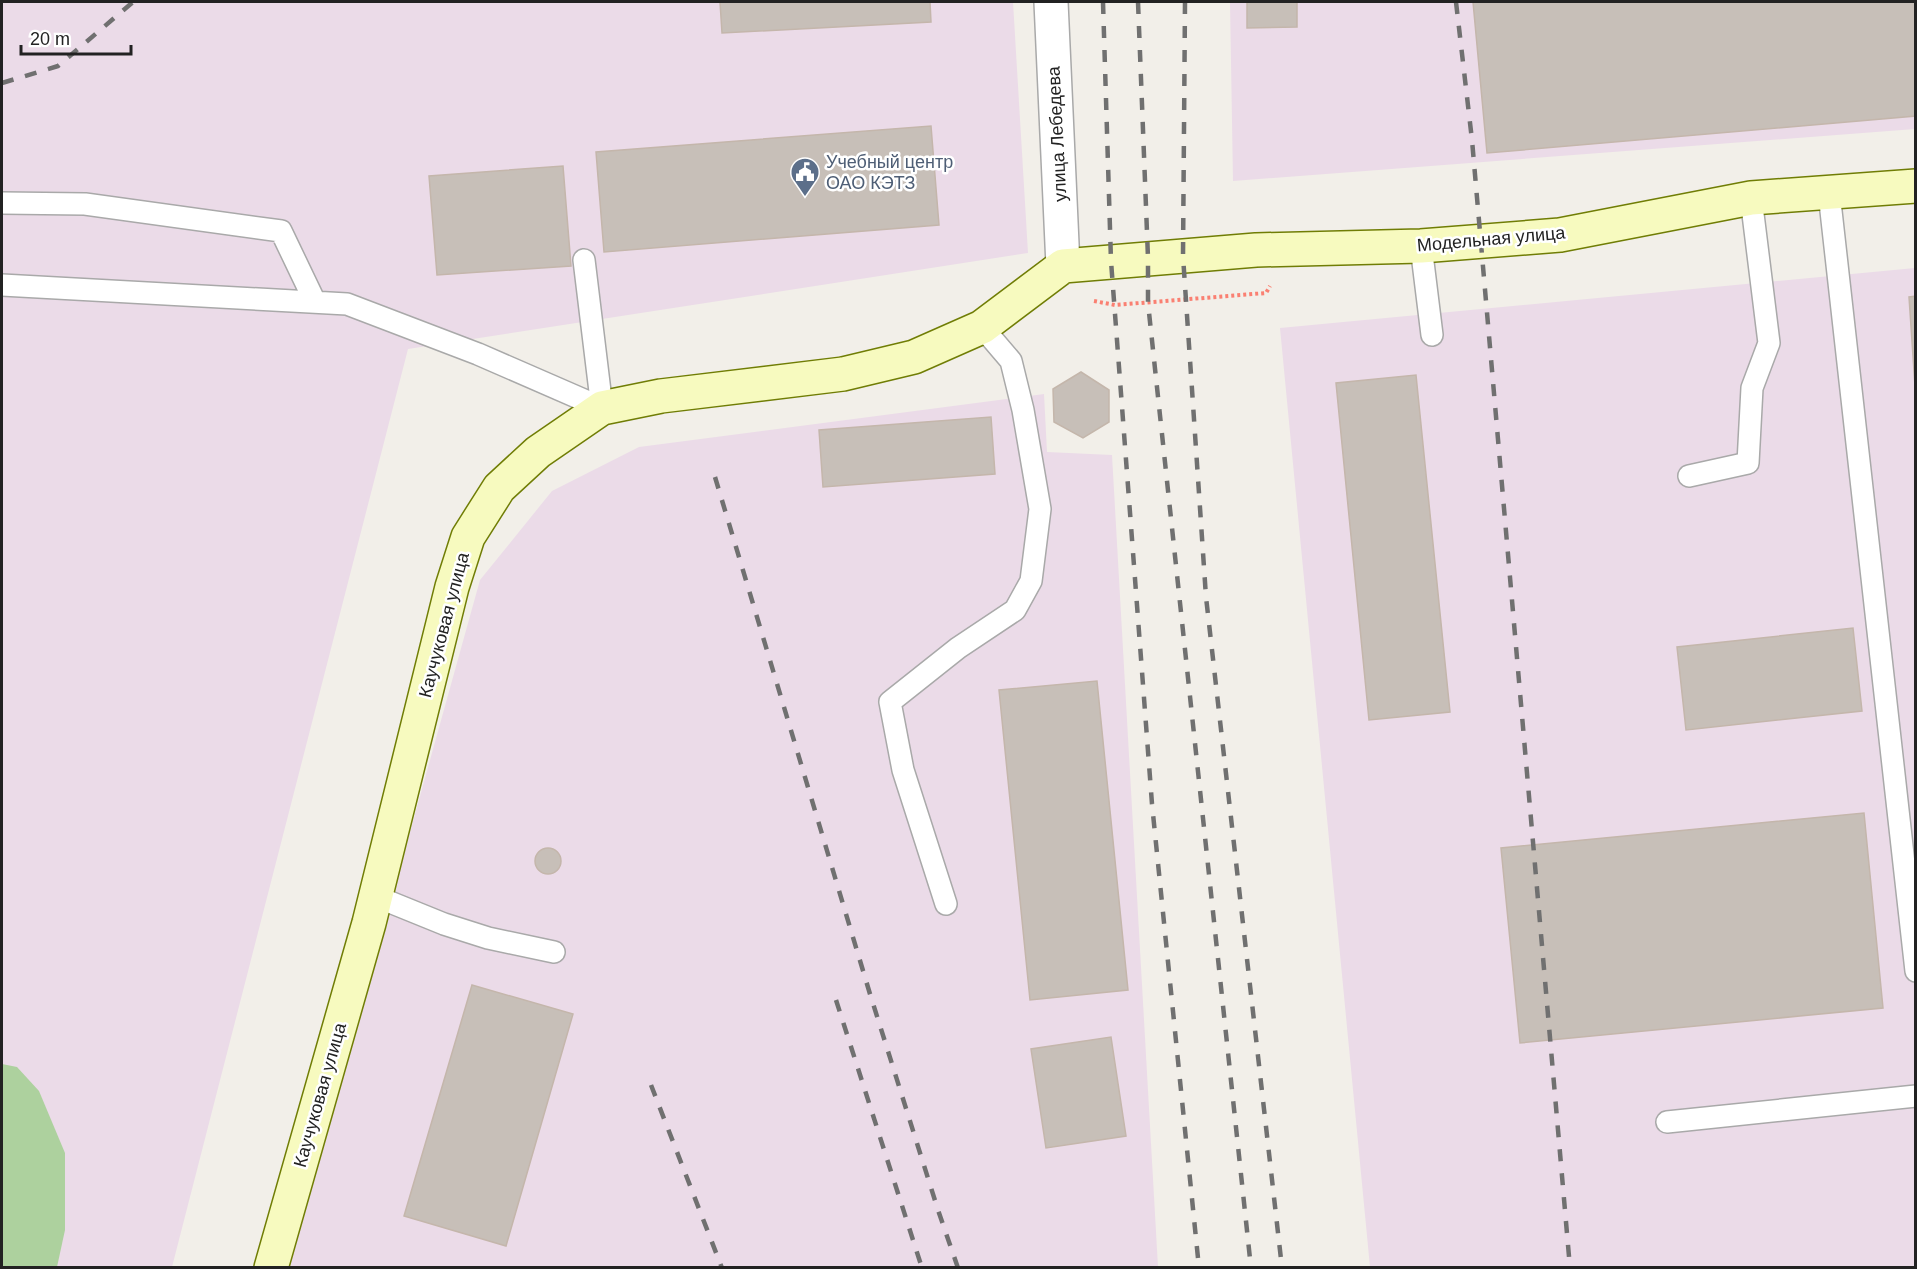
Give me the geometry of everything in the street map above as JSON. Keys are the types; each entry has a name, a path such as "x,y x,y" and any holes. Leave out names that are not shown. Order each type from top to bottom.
{"street":[{"name":"улица Лебедева","path":"1051,2 1063,266"},
{"name":"Модельная улица","path":"1063,266 1256,250 1421,246 1560,235 1751,198 1916,186"},
{"name":"Каучуковая улица","path":"271,1268 375,896 452,587 468,537 499,488 538,452 602,408 661,396 843,374 914,357 982,327 1063,266"}],"lane":[{"path":"1829,193 1916,971"},
{"path":"1689,476 1748,463 1752,388 1769,343 1751,198"},
{"path":"2,203 85,204 281,231 315,302"},
{"path":"1421,246 1432,335"},
{"path":"584,260 602,408"},
{"path":"2,285 347,304 478,354 602,408"},
{"path":"946,904 903,770 890,702 958,648 1015,610 1032,581 1040,509 1023,410 1011,361 982,327"},
{"path":"375,896 444,924 488,938 554,952"},
{"path":"1667,1122 1916,1096"}],"shaded area":[{"path":"2,2 1013,2 1028,253 408,349 172,1267 2,1268"},
{"path":"1230,2 1915,2 1915,129 1233,181"},
{"path":"1915,268 1915,1267 1370,1267 1280,328"},
{"path":"1044,394 1047,452 1112,455 1158,1267 289,1268 480,580 552,491 639,447"}],"green space":[{"path":"2,1064 17,1067 39,1091 65,1153 65,1230 57,1267 2,1267"}],"building":[{"path":"720,2 930,2 931,22 722,33"},
{"path":"1247,2 1297,2 1297,27 1247,28"},
{"path":"1473,2 1916,2 1916,116 1487,153"},
{"path":"931,126 939,225 604,252 596,152"},
{"path":"563,166 571,266 437,275 429,176"},
{"path":"1916,296 1916,386 1915,386 1909,297"},
{"path":"1081,372 1109,390 1109,422 1083,438 1054,422 1053,389"},
{"path":"1416,375 1450,712 1369,720 1336,383"},
{"path":"991,417 995,474 823,487 819,430"},
{"path":"1853,628 1862,711 1686,730 1677,647"},
{"path":"1097,681 1128,990 1030,1000 999,690"},
{"path":"1864,813 1883,1008 1520,1043 1501,848"},
{"path":"548,848 557,852 561,861 557,870 548,874 539,870 535,861 539,852"},
{"path":"472,985 573,1014 506,1246 404,1216"},
{"path":"1111,1037 1126,1136 1046,1148 1031,1049"}],"railway":[{"path":"2,83 58,66 133,2"},
{"path":"1103,2 1111,261 1152,804 1199,1268"},
{"path":"1138,2 1148,303 1251,1268"},
{"path":"1185,2 1183,256 1206,597 1282,1268"},
{"path":"1456,2 1472,140 1570,1268"},
{"path":"715,477 870,994 958,1268"},
{"path":"836,1000 922,1268"},
{"path":"651,1085 722,1268"}],"place":[{"name":"Учебный центр ОАО КЭТЗ","path":"805,198"}]}
